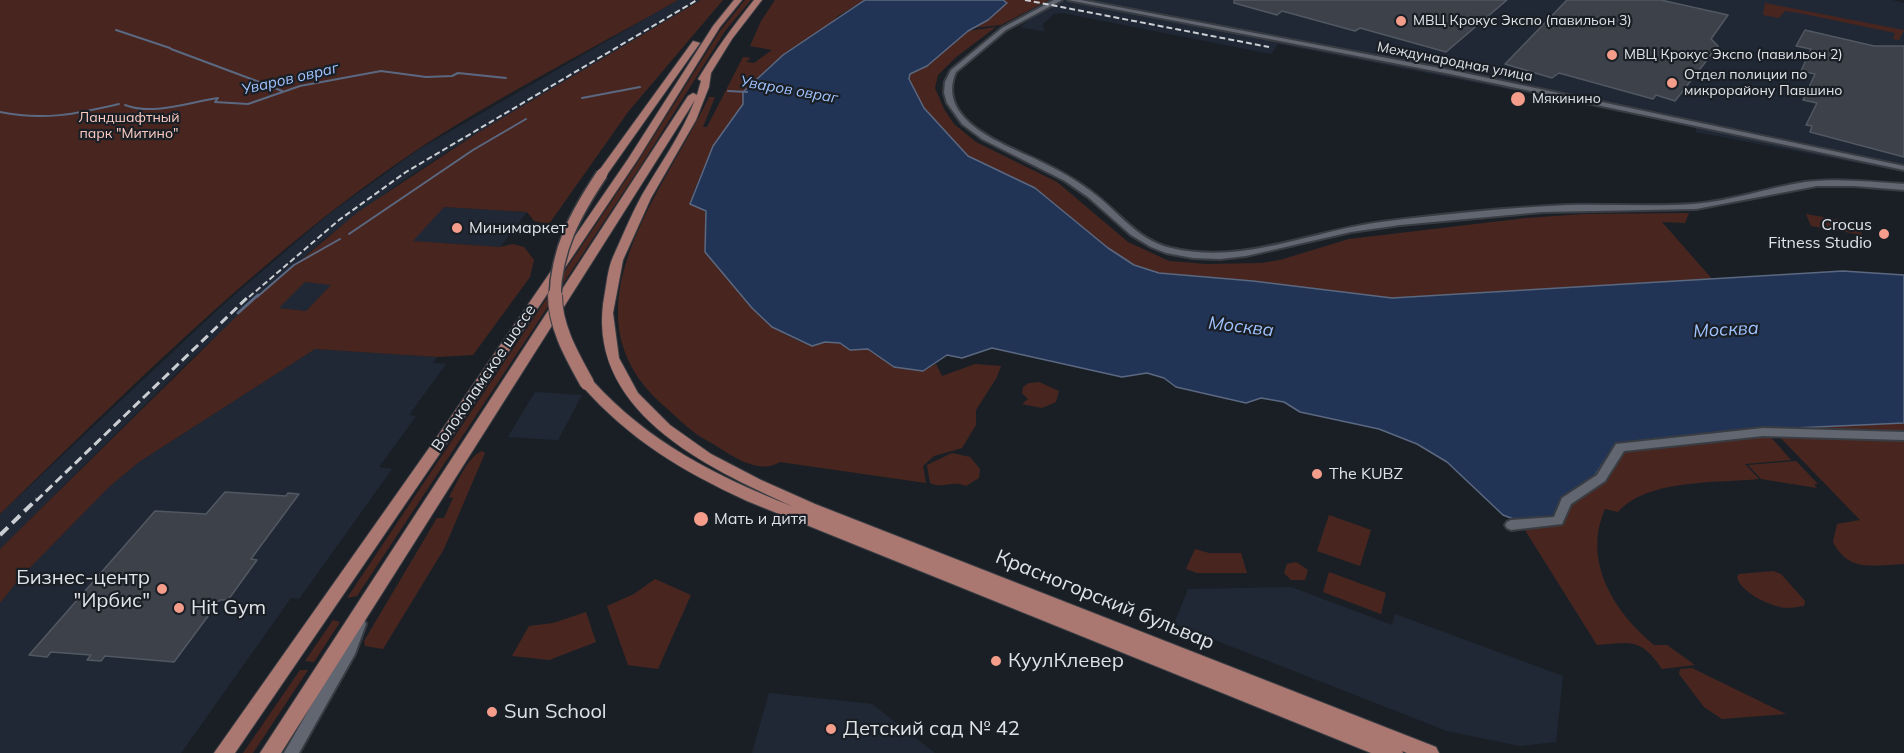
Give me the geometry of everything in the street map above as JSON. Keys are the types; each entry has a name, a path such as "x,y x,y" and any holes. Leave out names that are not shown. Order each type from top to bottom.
{"main road":[{"name":"Волоколамское шоссе","path":"621,421 603,402 576,365 560,327 555,303 557,258 563,238 584,198 700,38 737,0"},
{"name":"Волоколамское шоссе","path":"224,753 451,427 633,159 717,26 737,0"},
{"name":"Волоколамское шоссе","path":"270,753 644,175 728,38 758,0"},
{"name":"Красногорский бульвар","path":"707,72 701,95 682,136 622,245 607,304 606,331 618,374 645,412 689,448 765,488 1429,753"},
{"name":"Красногорский бульвар","path":"621,421 665,453 704,475 834,530 1393,753"}],"street":[{"path":"1059,0 1004,29 953,71 947,80 946,89 950,102 970,127 983,137 1051,170 1091,196 1131,232 1164,249 1178,253 1218,256 1256,253 1284,248 1348,229 1565,208 1699,205 1818,184 1904,187"},
{"name":"Международная улица","path":"1071,0 1450,72 1904,168"},
{"path":"1511,525 1558,521 1566,501 1601,478 1620,447 1762,432 1904,436"},
{"path":"291,753 350,650 367,603"}],"shaded area":[{"path":"678,0 701,0 451,149 398,184 322,241 189,361 0,549 0,514 223,305 329,214 418,150"},
{"path":"1056,0 1892,0 1904,3 1904,172 1696,132 1696,126 1278,44 1271,54 1063,13 1054,14 1042,25 1045,30 1020,27"},
{"path":"443,207 527,212 500,247 412,241"},
{"path":"305,282 332,284 306,311 278,308"},
{"path":"315,349 437,357 433,363 446,364 409,415 416,416 379,467 392,469 299,599 291,598 181,753 0,753 0,603 20,578 109,487 139,462"},
{"path":"535,392 582,395 558,440 508,437"},
{"path":"1291,587 1392,625 1395,614 1563,676 1556,742 1520,746 1447,731 1174,624 1188,589"},
{"name":"Детский сад № 42","path":"769,693 872,704 935,753 752,753"}],"green space":[{"name":"Ландшафтный парк \"Митино\"","path":"0,0 678,0 459,123 389,169 337,207 188,334 0,514"},
{"path":"701,0 723,0 628,112 549,224 534,221 527,212 444,207 413,241 500,247 513,244 524,247 534,260 530,277 473,355 437,357 315,349 139,462 109,487 20,578 0,603 0,549 250,303 358,212 479,132","holes":["305,282 331,285 306,311 279,308"]},
{"path":"745,0 751,0 725,31 642,164 357,596 347,598 637,163 720,31"},
{"path":"775,0 865,0 838,16 825,29 768,67 713,146 693,193 712,228 736,287 759,315 789,336 812,346 825,342 840,343 850,350 868,349 894,367 923,371 936,364 942,376 975,364 1001,366 997,377 976,410 976,425 962,448 934,456 923,466 926,483 780,462 771,466 761,466 742,461 700,436 663,405 633,369 620,331 620,292 630,252 647,212 709,97 715,97 703,127 707,127 743,57 751,58 746,62 754,63 772,50 750,46 761,21"},
{"path":"1003,0 1049,0 1001,25 972,28 988,20"},
{"path":"1765,3 1904,30 1899,40 1893,39 1895,33 1799,13 1785,11 1779,18 1763,15"},
{"path":"996,27 955,58 938,75 935,88 944,109 954,124 976,142 1057,182 1128,242 1169,261 1206,264 1262,263 1280,260 1349,239 1526,218 1583,214 1689,213 1685,223 1662,222 1713,280 1392,298 1253,281 1159,273 1134,265 1108,248 1035,188 968,156 924,108 909,79 910,74 927,66 968,31"},
{"path":"1806,214 1857,223 1862,235 1811,226"},
{"path":"1039,382 1059,391 1056,402 1042,408 1022,404 1028,399 1022,393 1023,387 1029,383"},
{"path":"1904,423 1904,564 1873,566 1855,563 1839,552 1833,542 1837,524 1860,520 1772,429"},
{"path":"1769,435 1791,460 1745,464 1759,479 1704,482 1664,488 1646,493 1631,501 1618,512 1605,509 1599,528 1597,548 1606,584 1615,601 1639,632 1654,645 1667,645 1695,665 1662,669 1648,652 1634,644 1597,645 1523,527 1563,524 1570,503 1623,449"},
{"path":"482,451 485,453 444,549 383,649 365,646 364,641 437,518 444,518 453,498 449,497 463,471"},
{"path":"952,453 970,457 980,469 979,478 966,486 930,483 927,465"},
{"path":"1796,461 1818,484 1814,484 1817,488 1761,479 1748,465"},
{"path":"1329,515 1371,530 1360,566 1317,551"},
{"path":"1195,549 1209,553 1241,553 1247,573 1197,573 1186,569"},
{"path":"1296,562 1308,570 1305,580 1291,580 1284,573 1287,564"},
{"path":"1773,571 1781,574 1805,601 1804,606 1786,608 1768,603 1748,592 1737,577 1739,574"},
{"path":"1329,572 1386,593 1381,614 1323,592"},
{"path":"655,579 691,595 658,669 628,665 607,606 634,594"},
{"path":"586,612 596,642 549,660 512,656 529,626 553,623"},
{"path":"333,620 340,622 314,662 305,661"},
{"path":"1692,668 1786,714 1722,719 1704,707 1679,674 1680,669"},
{"path":"300,670 308,670 253,753 243,753"}],"water":[{"name":"Москва","path":"865,0 1003,0 1007,3 988,20 968,31 927,66 910,74 909,79 924,108 968,156 1035,188 1108,248 1134,265 1159,273 1253,281 1392,298 1843,271 1904,275 1904,423 1772,429 1616,445 1595,475 1561,499 1555,517 1516,520 1503,515 1447,462 1417,444 1379,429 1300,412 1284,402 1261,398 1246,403 1176,387 1164,378 1147,373 1122,377 992,348 962,358 947,355 923,371 894,367 868,349 850,350 840,343 825,342 812,346 772,327 752,308 705,252 706,211 690,204 713,146 743,104 743,92 783,55"}],"building":[{"name":"МВЦ Крокус Экспо (павильон 3)","path":"1234,0 1507,0 1446,52 1360,28 1355,31 1282,11 1277,15 1234,3"},
{"name":"МВЦ Крокус Экспо (павильон 2)","path":"1567,0 1661,0 1728,15 1711,39 1718,46 1675,101 1656,95 1653,99 1559,73 1552,78 1505,64"},
{"path":"1805,30 1874,46 1904,46 1904,157 1810,132 1812,126 1806,125 1817,103 1803,100 1815,74 1801,71 1811,49 1796,46"},
{"name":"Бизнес-центр \"Ирбис\"","path":"225,492 286,496 288,493 299,494 251,559 257,560 228,600 220,600 174,662 105,656 101,661 87,660 91,655 51,652 47,657 29,655 155,511 206,514"}],"waterway":[{"path":"116,30 170,48"},
{"path":"171,49 262,83"},
{"name":"Уваров овраг","path":"125,105 159,109 218,98 215,102 248,104 300,86 381,71 426,77 452,76 458,73 506,78"},
{"path":"267,85 282,91"},
{"name":"Уваров овраг","path":"582,98 640,87"},
{"name":"Уваров овраг","path":"728,91 747,92"},
{"name":"Уваров овраг","path":"0,112 31,116 60,115 119,104"},
{"path":"349,234 473,150 526,119"},
{"path":"257,297 294,265 340,239"},
{"path":"238,313 258,295"}],"railway":[{"path":"249,297 339,220 406,172 697,0"},
{"path":"1025,0 1269,47"},
{"path":"36,501 250,295"},
{"path":"0,535 37,499"}],"place":[{"name":"МВЦ Крокус Экспо (павильон 3)","path":"1401,21"},
{"name":"МВЦ Крокус Экспо (павильон 2)","path":"1612,55"},
{"name":"Отдел полиции по микрорайону Павшино","path":"1672,83"},
{"name":"Мякинино","path":"1518,99"},
{"name":"Минимаркет","path":"457,228"},
{"name":"Crocus Fitness Studio","path":"1884,234"},
{"name":"The KUBZ","path":"1317,474"},
{"name":"Мать и дитя","path":"701,519"},
{"name":"Бизнес-центр \"Ирбис\"","path":"162,589"},
{"name":"Hit Gym","path":"179,608"},
{"name":"КуулКлевер","path":"996,661"},
{"name":"Sun School","path":"492,712"},
{"name":"Детский сад № 42","path":"831,729"}]}
